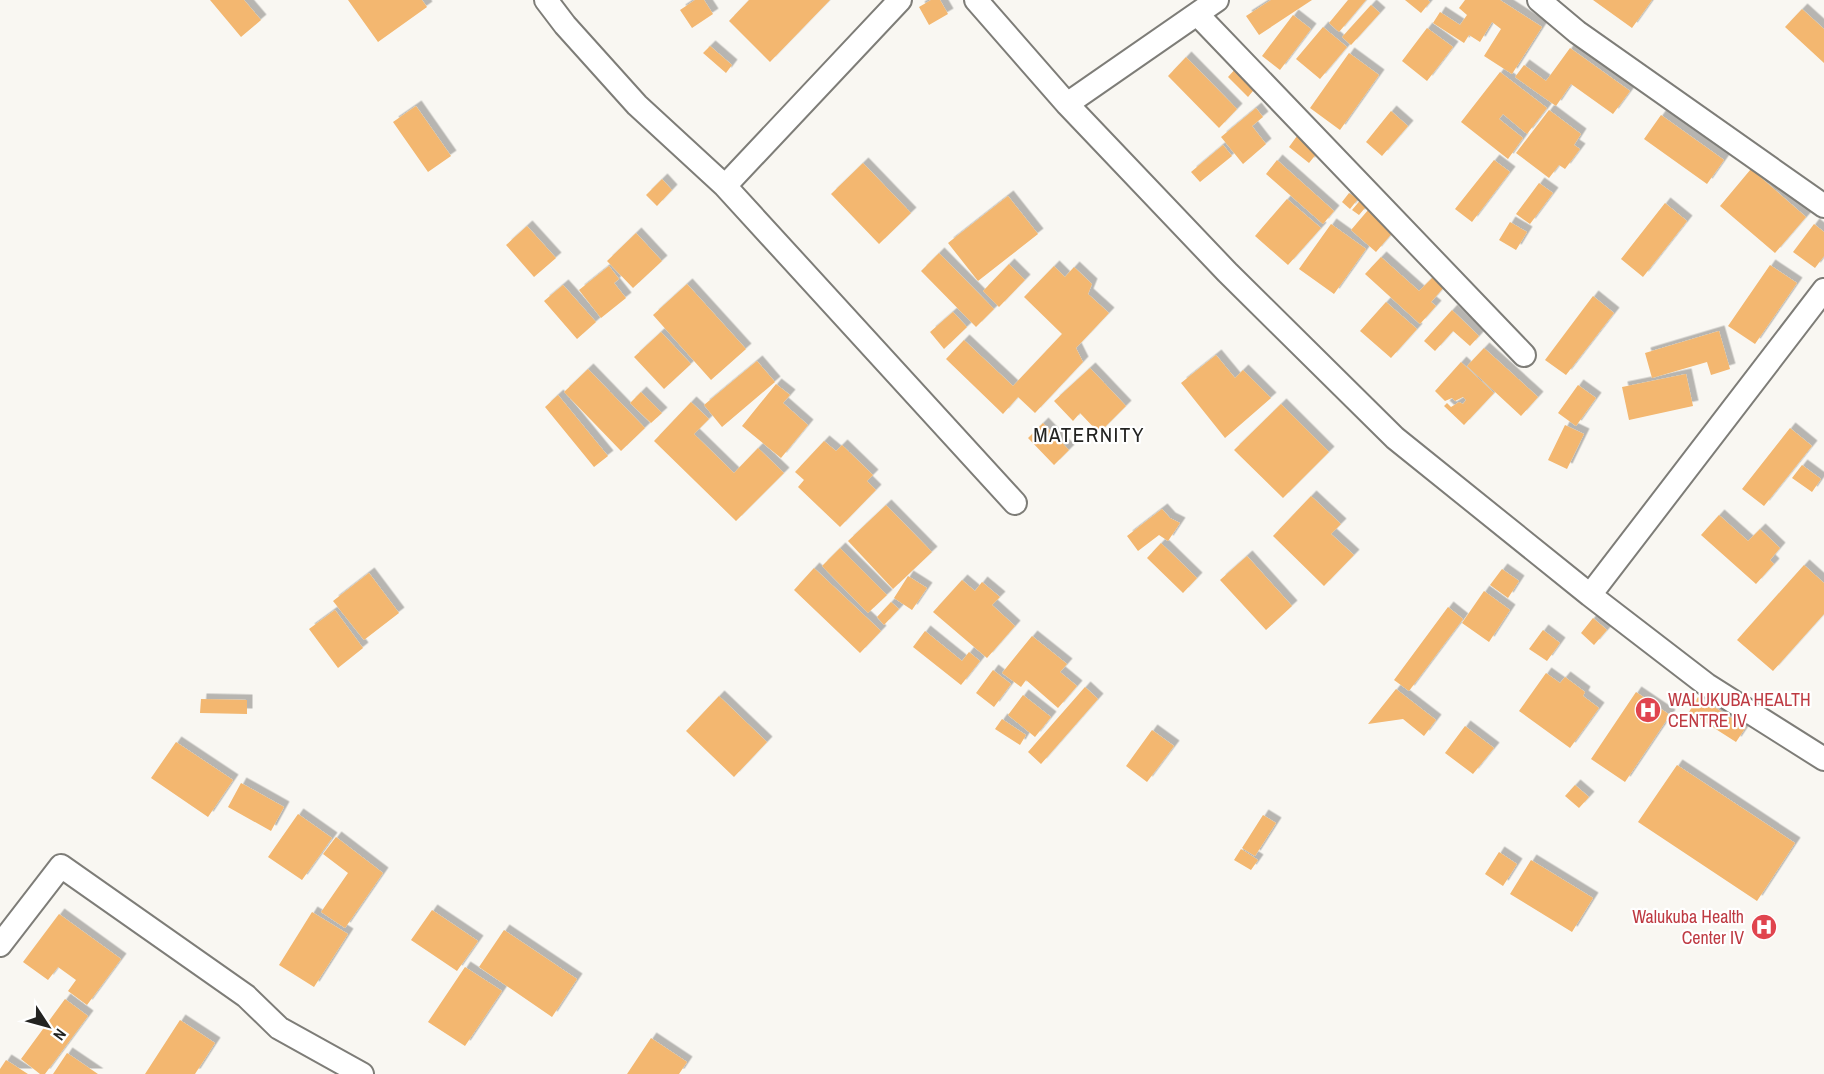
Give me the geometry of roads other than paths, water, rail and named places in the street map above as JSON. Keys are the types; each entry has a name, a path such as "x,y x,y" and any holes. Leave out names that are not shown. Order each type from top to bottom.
{"street":[{"path":"546,0 565,25 637,105 725,186 1015,503"},
{"path":"725,186 900,0"},
{"path":"976,0 1067,104 1227,272 1395,438 1590,595 1707,685 1824,759"},
{"path":"1067,104 1217,0"},
{"path":"1539,0 1577,32 1824,206"},
{"path":"1197,14 1524,355"},
{"path":"1590,595 1824,290"},
{"path":"0,945 61,866 246,996 279,1028 362,1074"}],"place":[{"name":"WALUKUBA HEALTH CENTRE IV","path":"1648,710"},
{"name":"Walukuba Health Center IV","path":"1764,927"}],"district":[{"name":"MATERNITY","path":"1089,435"}]}
